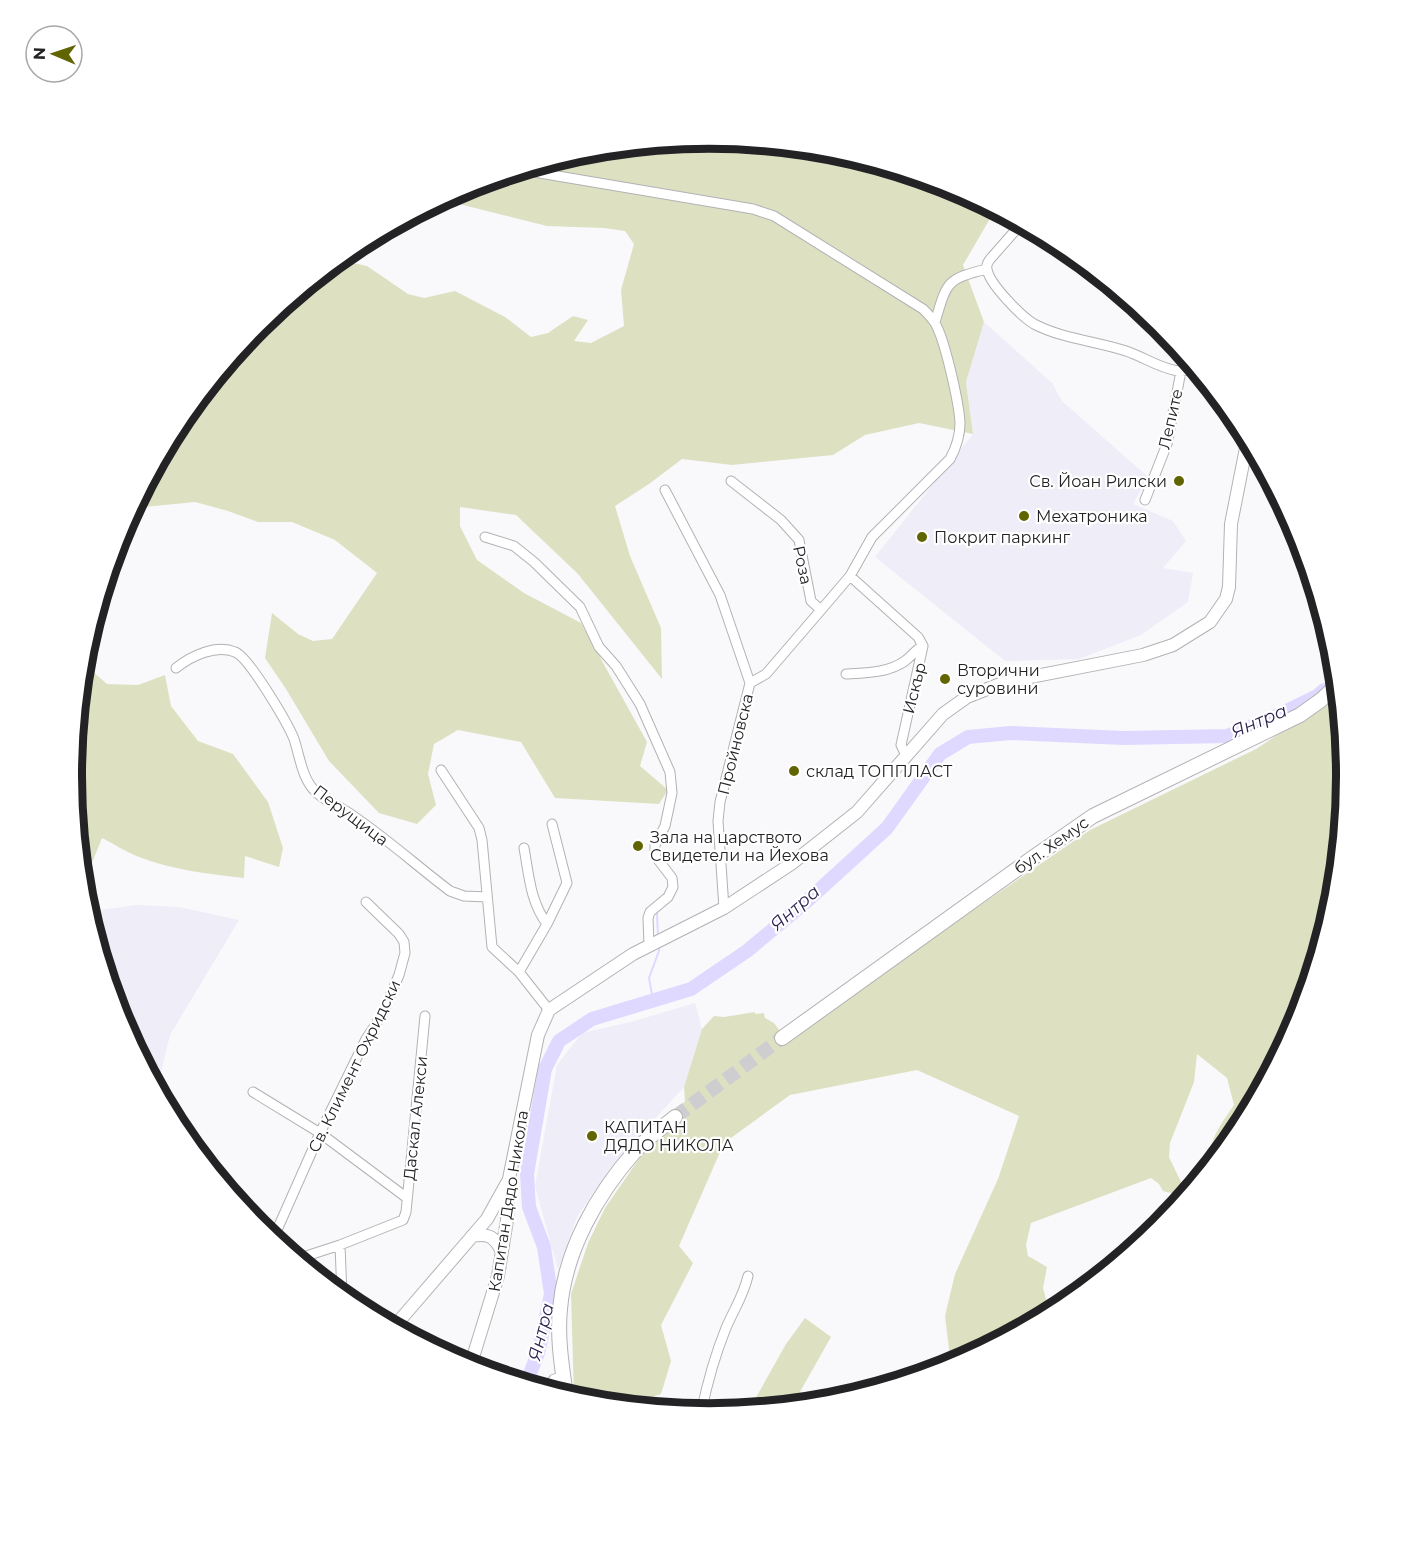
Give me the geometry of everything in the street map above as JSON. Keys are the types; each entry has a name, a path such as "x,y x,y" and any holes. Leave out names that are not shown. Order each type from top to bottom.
{"main road":[{"name":"бул. Хемус","path":"782,1038 1093,816 1300,715 1330,691"},
{"path":"564,1386 559,1310 564,1281 574,1248 613,1180 637,1149 675,1117"}],"street":[{"path":"540,173 730,204 774,216 923,309 935,322 952,379 960,423 955,450 950,459 872,537 850,576 766,674 750,683"},
{"path":"1016,230 992,257 987,269 991,279 1022,315 1035,324 1081,340 1124,351 1156,364 1181,371 1187,370"},
{"path":"935,322 943,294 949,284 963,275 987,269"},
{"name":"Лепите","path":"1145,500 1167,444 1181,371"},
{"path":"441,770 479,828 492,946 519,972 549,1010 655,942 724,908 791,864 844,823 907,757 943,714 958,703 979,691 1005,682 1143,655 1173,645 1210,622 1226,599 1229,587 1231,524 1245,452"},
{"name":"Роза","path":"731,482 781,520 799,540 811,602 820,610"},
{"name":"Пройновска","path":"665,490 720,596 750,683 720,802 718,821 724,908"},
{"path":"485,537 514,546 534,562 580,607 599,647 616,666 640,704 668,766 672,793 665,826 655,850 656,858 672,878 673,888 668,897 650,912 648,918 655,942"},
{"name":"Искър","path":"850,576 918,637 924,646 901,745 907,757"},
{"path":"846,674 891,668 924,646"},
{"name":"Перущица","path":"176,668 199,654 211,650 231,651 239,654 288,723 307,781 317,793 352,815 450,891 464,896 487,897"},
{"path":"519,972 547,924 567,883 552,824"},
{"path":"524,848 537,911 547,924"},
{"name":"Св. Климент Охридски","path":"277,1230 320,1133 366,1039 382,1015 399,975 405,952 404,942 399,934 366,902"},
{"name":"Капитан Дядо Никола","path":"473,1357 494,1292 507,1220 509,1179 538,1035 549,1010"},
{"name":"Даскал Алекси","path":"340,1245 403,1220 425,1016"},
{"path":"254,1092 320,1133 407,1198"},
{"path":"399,1321 487,1219 509,1179"},
{"path":"472,1236 487,1234 497,1242 502,1252"},
{"path":"305,1256 340,1245 342,1284"},
{"path":"703,1404 708,1381 723,1338 743,1296 748,1276"},
{"path":"551,1383 554,1379 563,1377"}],"shaded area":[{"name":"Мехатроника","path":"984,322 1052,383 1062,401 1148,477 1133,504 1173,521 1186,541 1163,568 1193,573 1188,602 1141,635 1079,659 1005,661 875,557 973,434 966,382"},
{"path":"136,905 179,907 239,920 170,1035 160,1077 130,1016 104,939 98,910"},
{"path":"695,1003 702,1029 684,1087 628,1148 595,1190 577,1217 558,1270 535,1186 557,1065 582,1033 631,1022"}],"green space":[{"path":"710,149 791,155 872,171 949,197 987,214 991,216 963,265 984,322 966,382 973,434 919,423 865,435 833,455 732,465 682,459 615,506 630,556 661,628 662,679 578,574 516,515 460,507 460,526 477,560 524,593 581,623 647,742 640,766 668,790 659,804 555,798 521,742 458,730 434,744 428,774 436,805 417,824 379,813 329,761 265,658 272,613 298,634 313,641 332,639 377,573 335,540 292,522 258,522 195,502 143,507 188,428 238,363 296,305 351,263 367,266 408,294 424,298 455,291 505,317 531,337 548,333 573,316 588,320 574,341 591,343 624,326 621,290 634,244 625,231 547,226 456,203 508,183 587,162 628,155"},
{"path":"92,671 107,684 138,685 165,675 171,706 198,741 233,754 268,802 283,848 279,867 245,856 244,878 165,865 139,857 102,838 90,868 82,776 84,735"},
{"path":"1331,699 1335,735 1335,818 1324,899 1303,978 1272,1054 1231,1125 1210,1154 1219,1127 1234,1105 1227,1078 1197,1054 1194,1082 1170,1143 1169,1157 1181,1182 1180,1191 1171,1193 1163,1191 1159,1184 1151,1178 1031,1223 1026,1245 1028,1256 1047,1267 1043,1288 1047,1304 987,1339 950,1356 945,1316 955,1274 998,1179 1019,1116 917,1070 790,1095 724,1143 679,1246 693,1263 661,1325 671,1361 661,1394 645,1400 574,1388 571,1294 588,1243 605,1208 641,1156 685,1101 684,1087 702,1029 714,1016 764,1013 765,1018 774,1023 787,1041 844,999 1090,830 1256,749"},
{"path":"805,1318 831,1337 797,1397 754,1402 786,1344"}],"waterway":[{"name":"Янтра","path":"529,1376 538,1353 551,1294 544,1247 529,1207 527,1174 545,1069 559,1041 592,1019 691,989 747,951 807,901 887,828 940,754 968,737 1010,733 1124,738 1227,736 1274,717 1317,696 1324,690"},
{"path":"657,913 658,937"},
{"path":"653,1000 649,978 659,945"}],"tunnel":[{"path":"675,1117 782,1038"}],"place":[{"name":"Св. Йоан Рилски","path":"1179,481"},
{"name":"Мехатроника","path":"1024,516"},
{"name":"Покрит паркинг","path":"922,537"},
{"name":"Вторични суровини","path":"945,679"},
{"name":"склад ТОППЛАСТ","path":"794,771"},
{"name":"Зала на царството Свидетели на Йехова","path":"638,846"},
{"name":"КАПИТАН ДЯДО НИКОЛА","path":"592,1136"}]}
